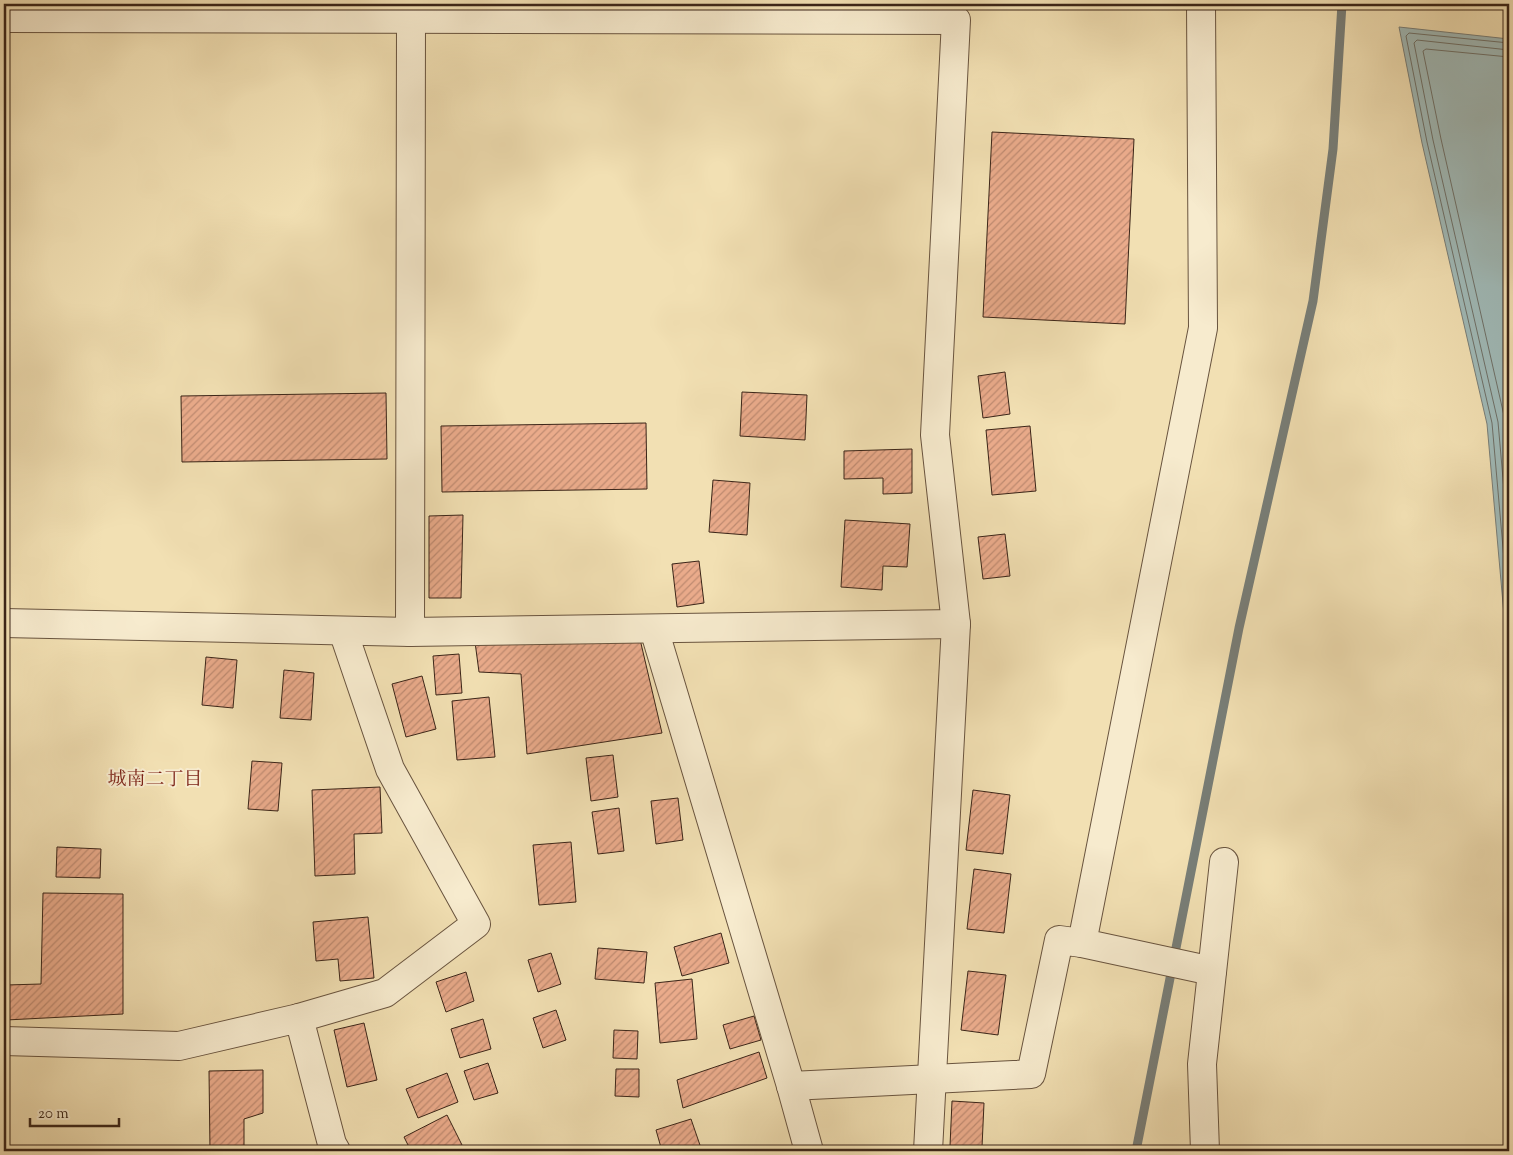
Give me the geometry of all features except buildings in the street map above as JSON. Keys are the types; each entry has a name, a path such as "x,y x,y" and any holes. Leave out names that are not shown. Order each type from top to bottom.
{"street":[{"path":"1082,943 1203,328 1201,4"},
{"path":"4,18 956,20 935,435 956,624 928,1151"},
{"path":"410,632 411,19"},
{"path":"4,623 410,632 956,624"},
{"path":"654,629 809,1151"},
{"path":"4,1041 179,1046 299,1018 385,993 476,924 390,769 343,630"},
{"path":"1205,1151 1202,1064 1224,862"},
{"path":"791,1086 1031,1074 1059,940 1082,943 1212,971"},
{"path":"299,1018 332,1144 336,1151"}],"water":[{"path":"1399,27 1509,39 1509,671 1487,424 1422,143"},
{"path":"1509,825 1509,1023 1505,1014"}],"waterway":[{"path":"1136,1151 1239,628 1313,301 1333,149 1342,4"}],"district":[{"name":"城南二丁目","path":"155,778"}]}
